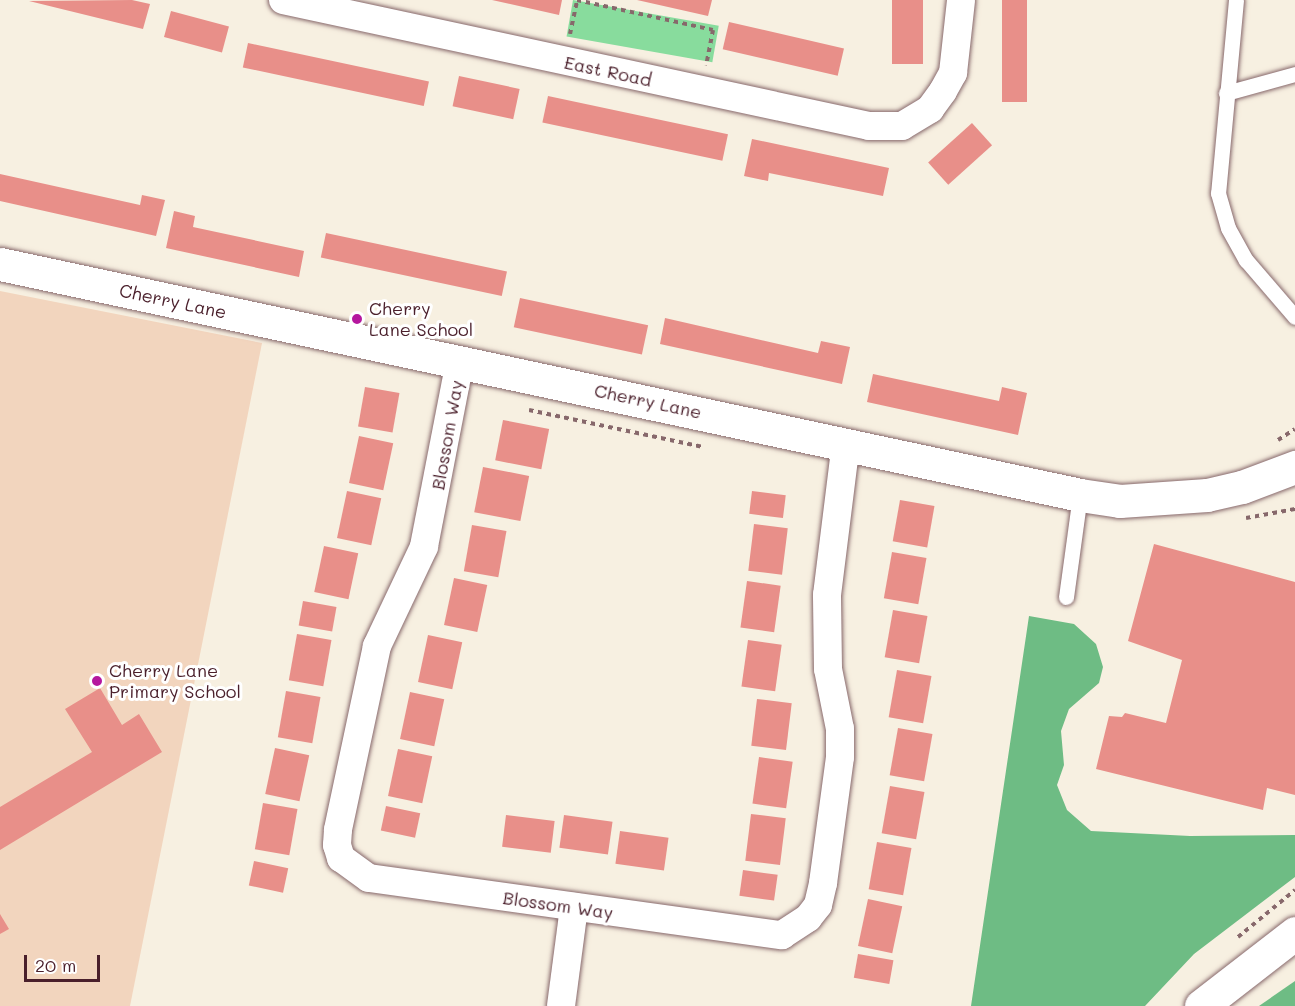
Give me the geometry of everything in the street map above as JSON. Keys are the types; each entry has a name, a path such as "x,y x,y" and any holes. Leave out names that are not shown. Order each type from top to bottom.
{"street":[{"name":"East Road","path":"292,1 371,11 564,61 870,126 902,126 930,109 953,72 961,0"},
{"name":"Cherry Lane","path":"0,264 846,443 1080,495 1120,501 1207,495 1242,487 1295,467"},
{"name":"Blossom Way","path":"460,361 424,547 376,646 367,679 337,845 342,858 353,870 369,878 782,935 796,929 818,905 840,757 840,729 828,669 827,595 846,443"},
{"path":"561,1006 574,907"},
{"path":"1201,1006 1294,934"}],"lane":[{"path":"1236,0 1218,194 1228,228 1246,260 1295,317"},
{"path":"1226,93 1295,74"},
{"path":"1066,597 1080,495"}],"path":[{"path":"564,61 577,0 713,30 700,90"}],"shaded area":[{"name":"Cherry Lane Primary School","path":"0,291 262,343 130,1006 0,1006"}],"green space":[{"path":"573,0 719,26 712,62 567,36"},
{"path":"1029,616 1074,624 1096,644 1103,667 1099,683 1069,709 1061,731 1064,765 1057,785 1067,810 1091,831 1190,836 1295,835 1295,877 1194,954 1145,1006 971,1006"},
{"path":"1295,981 1295,1006 1259,1006"}],"building":[{"path":"132,0 150,4 143,29 29,1"},
{"path":"492,0 562,0 559,15"},
{"path":"637,0 712,0 708,16"},
{"path":"892,0 923,0 923,64 892,64"},
{"path":"1002,0 1027,0 1027,102 1002,102"},
{"path":"171,11 229,27 222,53 164,37"},
{"path":"729,22 844,49 838,76 723,49"},
{"path":"248,43 429,81 424,106 243,67"},
{"path":"459,76 520,89 513,119 453,106"},
{"path":"548,96 728,134 722,161 542,122"},
{"path":"972,123 992,145 948,185 928,162"},
{"path":"752,139 889,168 883,196 769,173 768,181 744,176"},
{"path":"0,174 140,205 142,195 165,200 156,236 0,201"},
{"path":"174,211 195,216 193,227 304,251 299,277 166,248"},
{"path":"326,233 507,271 502,296 321,257"},
{"path":"520,298 648,325 642,355 514,327"},
{"path":"665,318 818,353 821,341 850,347 842,384 660,344"},
{"path":"873,374 999,401 1002,387 1027,393 1018,435 867,402"},
{"path":"365,387 399,393 393,432 358,426"},
{"path":"503,420 549,429 541,469 495,460"},
{"path":"359,436 393,443 383,490 349,483"},
{"path":"483,467 529,476 520,521 474,512"},
{"path":"347,491 381,498 371,545 337,538"},
{"path":"752,491 786,495 783,518 749,514"},
{"path":"900,500 934,506 927,547 893,541"},
{"path":"754,524 788,528 782,575 748,571"},
{"path":"472,525 506,531 498,577 464,571"},
{"path":"1154,544 1295,582 1295,795 1267,788 1263,810 1096,769 1109,716 1122,717 1125,713 1166,723 1182,660 1128,641"},
{"path":"324,546 358,553 348,599 314,592"},
{"path":"892,552 926,558 918,604 884,598"},
{"path":"454,578 487,585 477,632 444,625"},
{"path":"747,581 781,586 774,632 740,628"},
{"path":"303,601 336,607 332,632 299,626"},
{"path":"893,610 927,616 919,663 885,657"},
{"path":"297,634 331,640 323,686 289,680"},
{"path":"428,635 462,642 452,689 418,682"},
{"path":"748,640 782,645 775,691 741,687"},
{"path":"897,670 931,676 923,723 889,717"},
{"path":"100,688 122,725 139,714 162,752 0,850 0,807 92,752 65,709"},
{"path":"286,691 320,697 312,743 278,737"},
{"path":"410,692 444,699 434,746 400,739"},
{"path":"757,699 792,703 786,750 751,746"},
{"path":"898,728 932,734 924,781 890,775"},
{"path":"275,748 309,755 299,801 265,794"},
{"path":"398,749 432,756 422,803 388,796"},
{"path":"759,757 793,762 786,808 752,804"},
{"path":"890,786 924,792 916,839 882,833"},
{"path":"263,803 297,809 289,855 255,849"},
{"path":"386,806 420,813 415,838 381,830"},
{"path":"751,814 786,818 780,865 745,861"},
{"path":"506,815 555,821 551,853 502,847"},
{"path":"564,815 613,822 608,854 559,848"},
{"path":"620,831 669,838 664,870 615,864"},
{"path":"877,842 911,848 903,895 869,889"},
{"path":"254,861 288,868 283,893 249,885"},
{"path":"743,870 778,875 774,901 739,896"},
{"path":"868,899 902,906 892,953 858,946"},
{"path":"0,914 9,929 0,934"},
{"path":"858,954 893,960 889,984 854,978"}],"place":[{"name":"Cherry Lane School","path":"357,319"},
{"name":"Cherry Lane Primary School","path":"97,681"}]}
